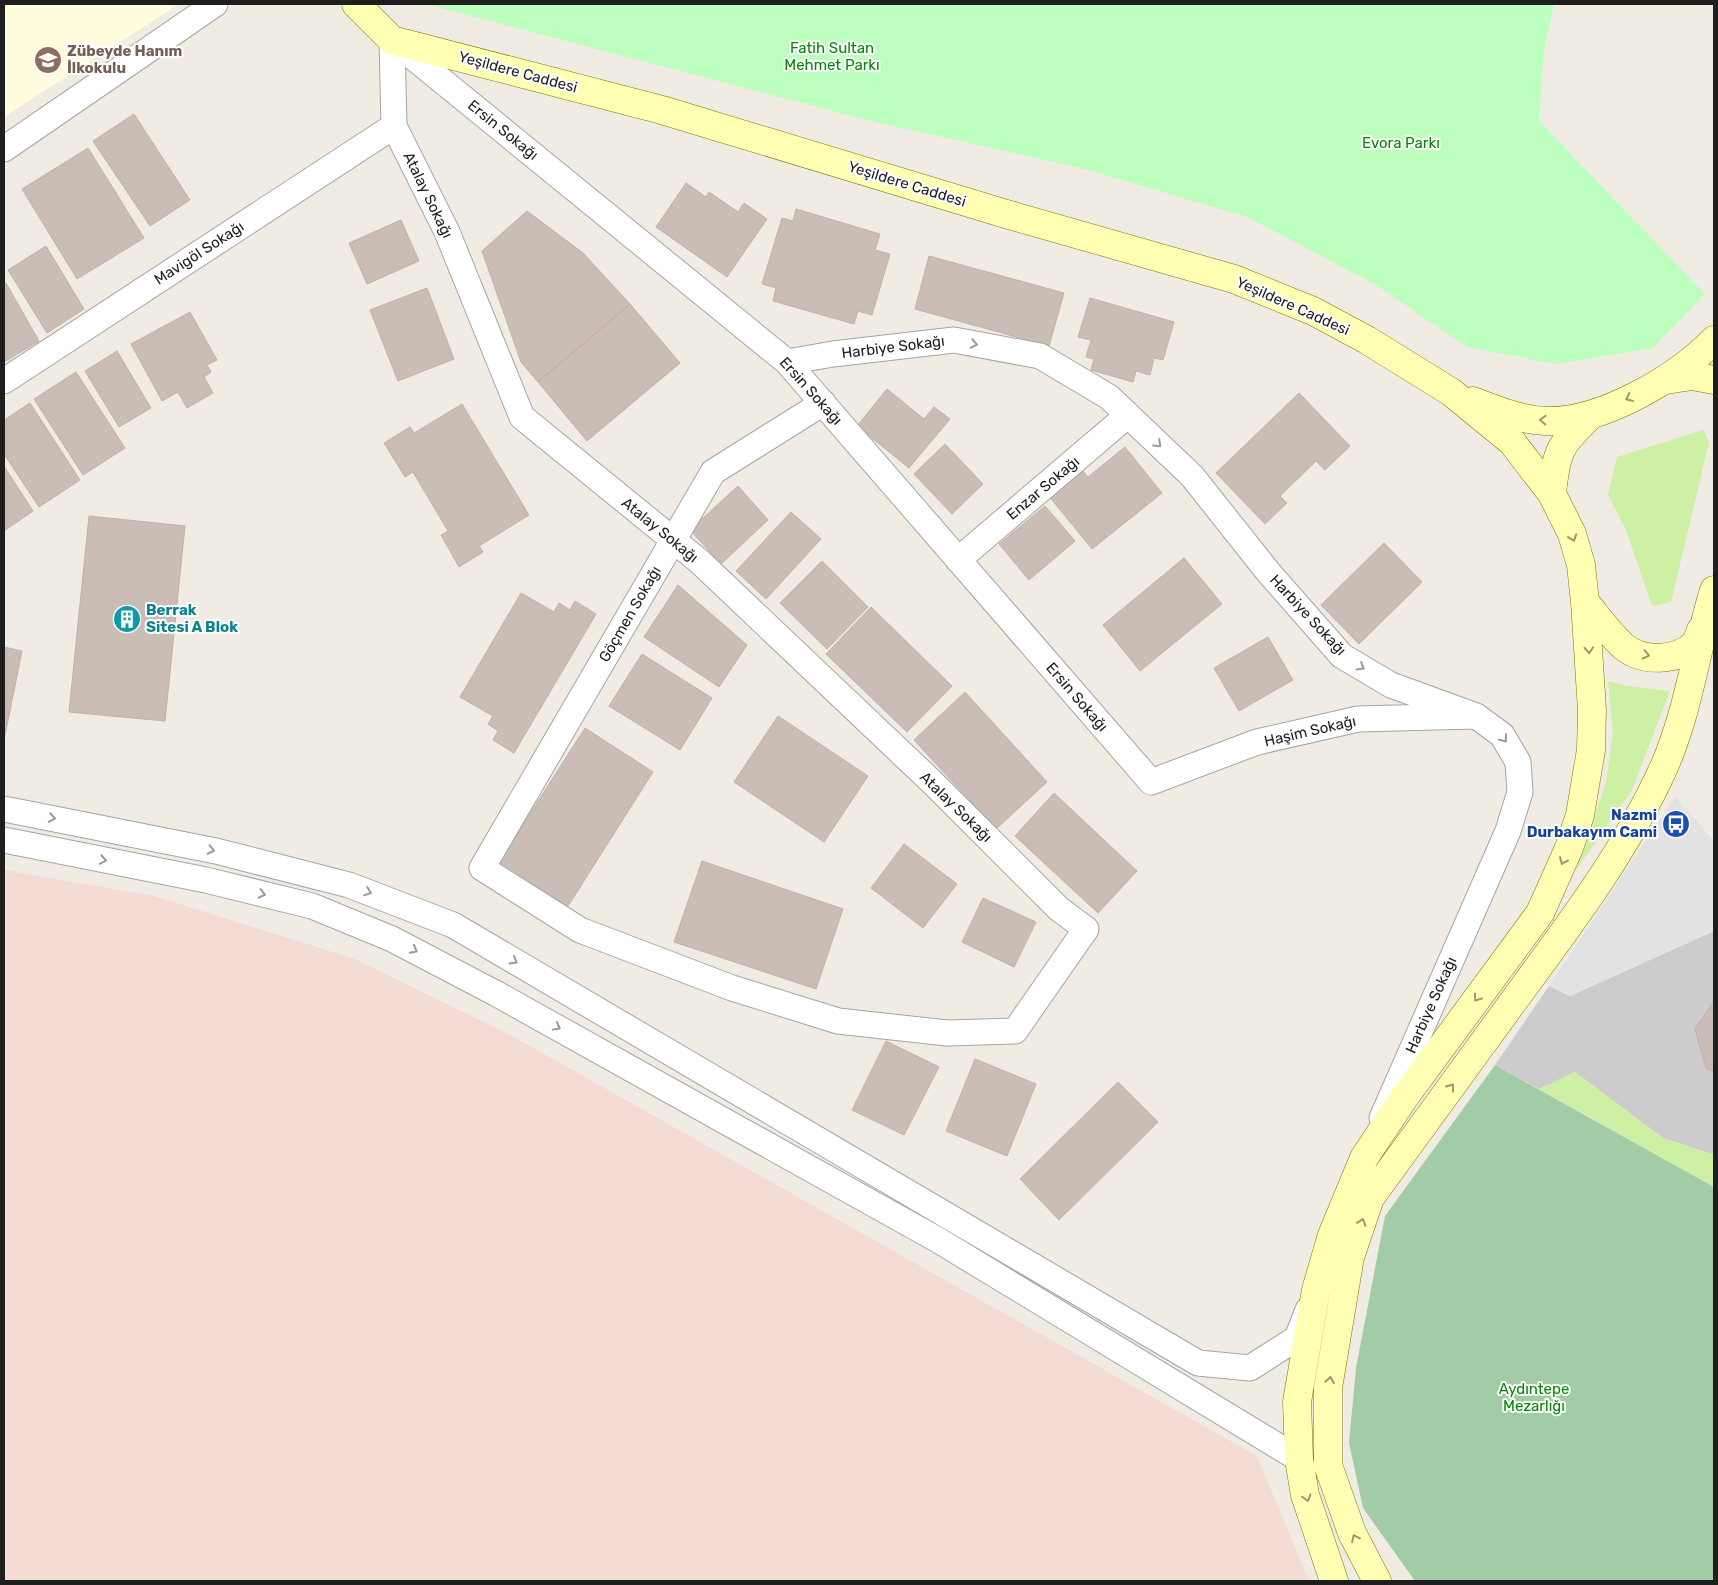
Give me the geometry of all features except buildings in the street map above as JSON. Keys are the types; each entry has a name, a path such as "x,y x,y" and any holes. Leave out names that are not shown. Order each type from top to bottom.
{"street":[{"path":"4,149 215,4"},
{"path":"356,4 392,40"},
{"name":"Atalay Sokağı","path":"392,40 394,126 447,232 522,417 699,562 933,783 1060,909 1086,929"},
{"name":"Ersin Sokağı","path":"392,40 787,362 1151,782"},
{"name":"Yeşildere Caddesi","path":"392,40 662,110 1006,214 1234,278 1320,315 1367,340 1451,392"},
{"name":"Mavigöl Sokağı","path":"4,381 394,126"},
{"name":"Harbiye Sokağı","path":"787,362 833,354 954,340 1040,356 1108,397 1192,476 1269,573 1342,656 1391,685 1476,716 1502,736 1518,762 1520,792 1508,831 1364,1158 1332,1235 1316,1290 1297,1402 1299,1459 1305,1495 1334,1581"},
{"path":"1451,392 1515,417 1548,422 1592,415 1666,380 1714,340"},
{"path":"1666,380 1692,376 1714,380"},
{"name":"Harbiye Sokağı","path":"1364,1158 1404,1098 1540,913 1569,848 1580,815 1591,750 1592,710 1585,602 1581,565 1572,534 1552,494 1512,442 1451,392"},
{"name":"Göçmen Sokağı","path":"823,403 713,472 482,868 580,930 732,988 838,1021 937,1032 1015,1031 1086,929"},
{"path":"1552,494 1555,466 1559,451 1567,438 1592,415"},
{"name":"Enzar Sokağı","path":"958,560 1128,416"},
{"path":"1585,602 1625,647 1640,655 1660,658 1678,655 1696,643 1714,590"},
{"path":"1377,1581 1352,1533 1328,1465 1328,1388 1350,1257 1361,1223 1370,1198 1596,889 1642,812 1664,767 1684,718 1705,619"},
{"name":"Haşim Sokağı","path":"1151,782 1257,742 1358,719 1476,716"},
{"path":"4,809 216,851 349,885 453,925 1198,1363 1250,1368 1297,1338 1316,1290"},
{"path":"4,840 206,880 312,906 392,939 506,999 938,1240 1299,1459"}],"shaded area":[{"name":"Zübeyde Hanım İlkokulu","path":"4,4 179,4 4,117"},
{"path":"1675,797 1714,841 1714,931 1570,996 1549,986"},
{"path":"4,870 154,896 355,959 514,1037 1257,1456 1309,1581 4,1581"},
{"path":"1714,931 1714,1155 1663,1138 1575,1072 1539,1089 1495,1065 1549,986 1570,996"}],"green space":[{"name":"Evora Parkı","path":"425,4 1554,4 1544,50 1539,121 1705,294 1653,348 1556,364 1467,347 1376,285 1247,217 1085,169 871,121"},
{"path":"1703,430 1709,442 1671,602 1652,606 1626,530 1608,495 1617,457"},
{"path":"1608,681 1627,686 1670,691 1632,790 1576,870 1606,783 1613,734"},
{"name":"Aydıntepe Mezarlığı","path":"1495,1065 1714,1187 1714,1581 1415,1581 1363,1508 1349,1443 1356,1368 1385,1216"},
{"path":"1575,1072 1663,1138 1714,1155 1714,1187 1539,1089"}],"place":[{"name":"Zübeyde Hanım İlkokulu","path":"48,60"},
{"name":"Berrak Sitesi A Blok","path":"127,619"},
{"name":"Nazmi Durbakayım Cami","path":"1676,824"}],"park label":[{"name":"Fatih Sultan Mehmet Parkı","path":"832,56"}]}
